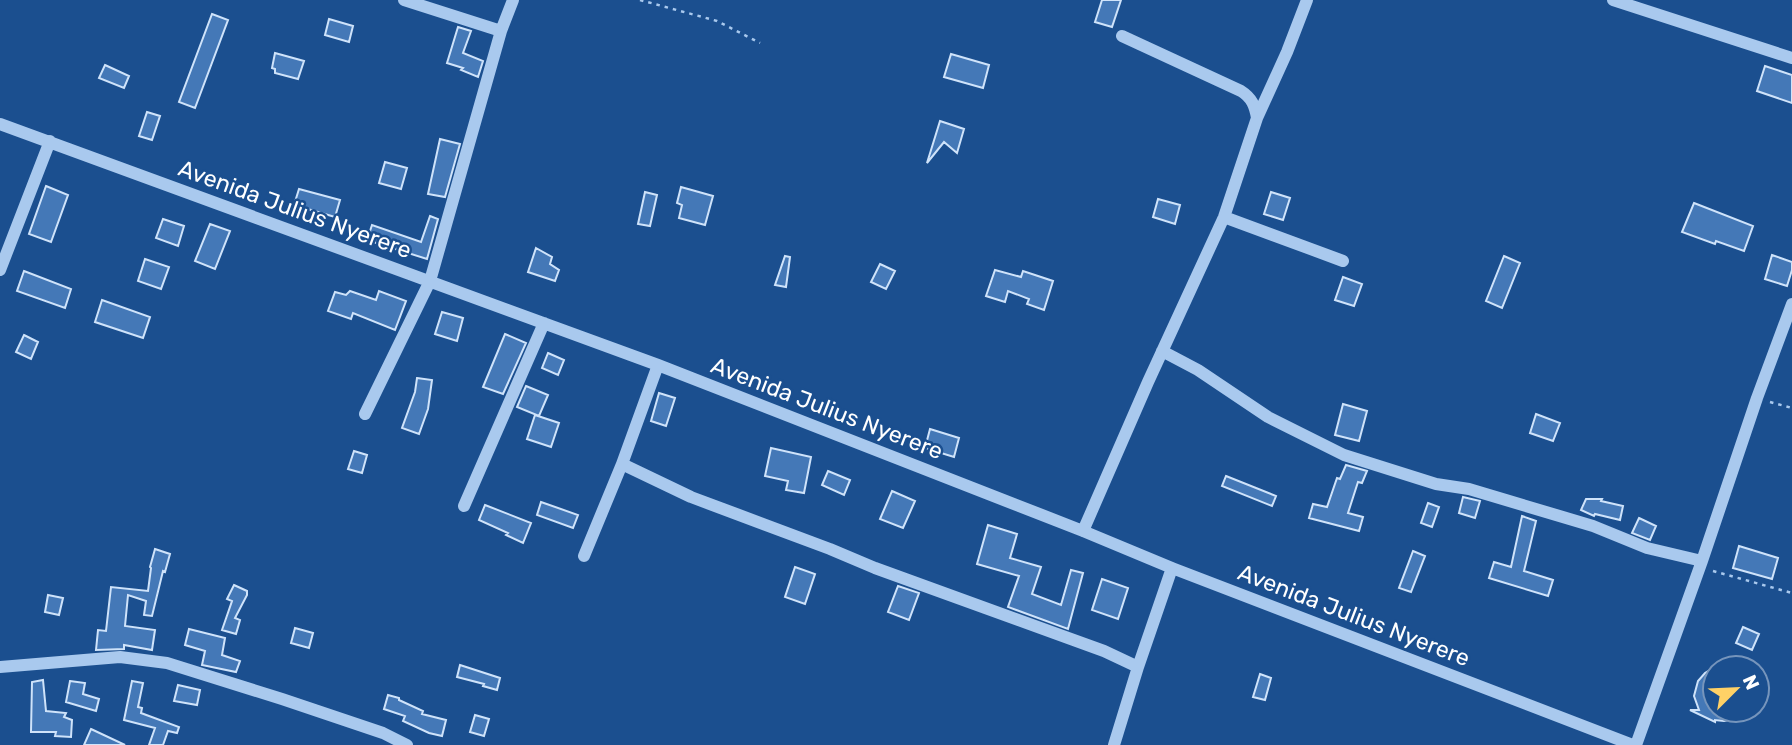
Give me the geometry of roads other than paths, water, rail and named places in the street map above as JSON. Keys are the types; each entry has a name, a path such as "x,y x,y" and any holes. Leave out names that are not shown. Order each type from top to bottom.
{"street":[{"path":"404,0 501,31"},
{"path":"365,414 430,281 501,31 513,0"},
{"path":"1083,531 1224,217 1257,118 1307,0"},
{"path":"1613,0 1792,58"},
{"path":"1122,36 1241,91 1249,96 1257,118"},
{"name":"Avenida Julius Nyerere","path":"0,124 659,365 1172,568 1634,745"},
{"path":"0,270 50,141"},
{"path":"1224,217 1343,261"},
{"path":"1634,745 1700,564 1756,398 1792,304"},
{"path":"464,506 544,323"},
{"path":"1162,351 1198,370 1268,417 1344,455 1436,484 1469,489 1593,526 1647,548 1700,564"},
{"path":"584,556 659,365"},
{"path":"622,464 691,497 875,568 1104,651 1138,667"},
{"path":"1114,745 1172,568"},
{"path":"0,667 120,657 167,663 345,720 383,733 407,745"}]}
